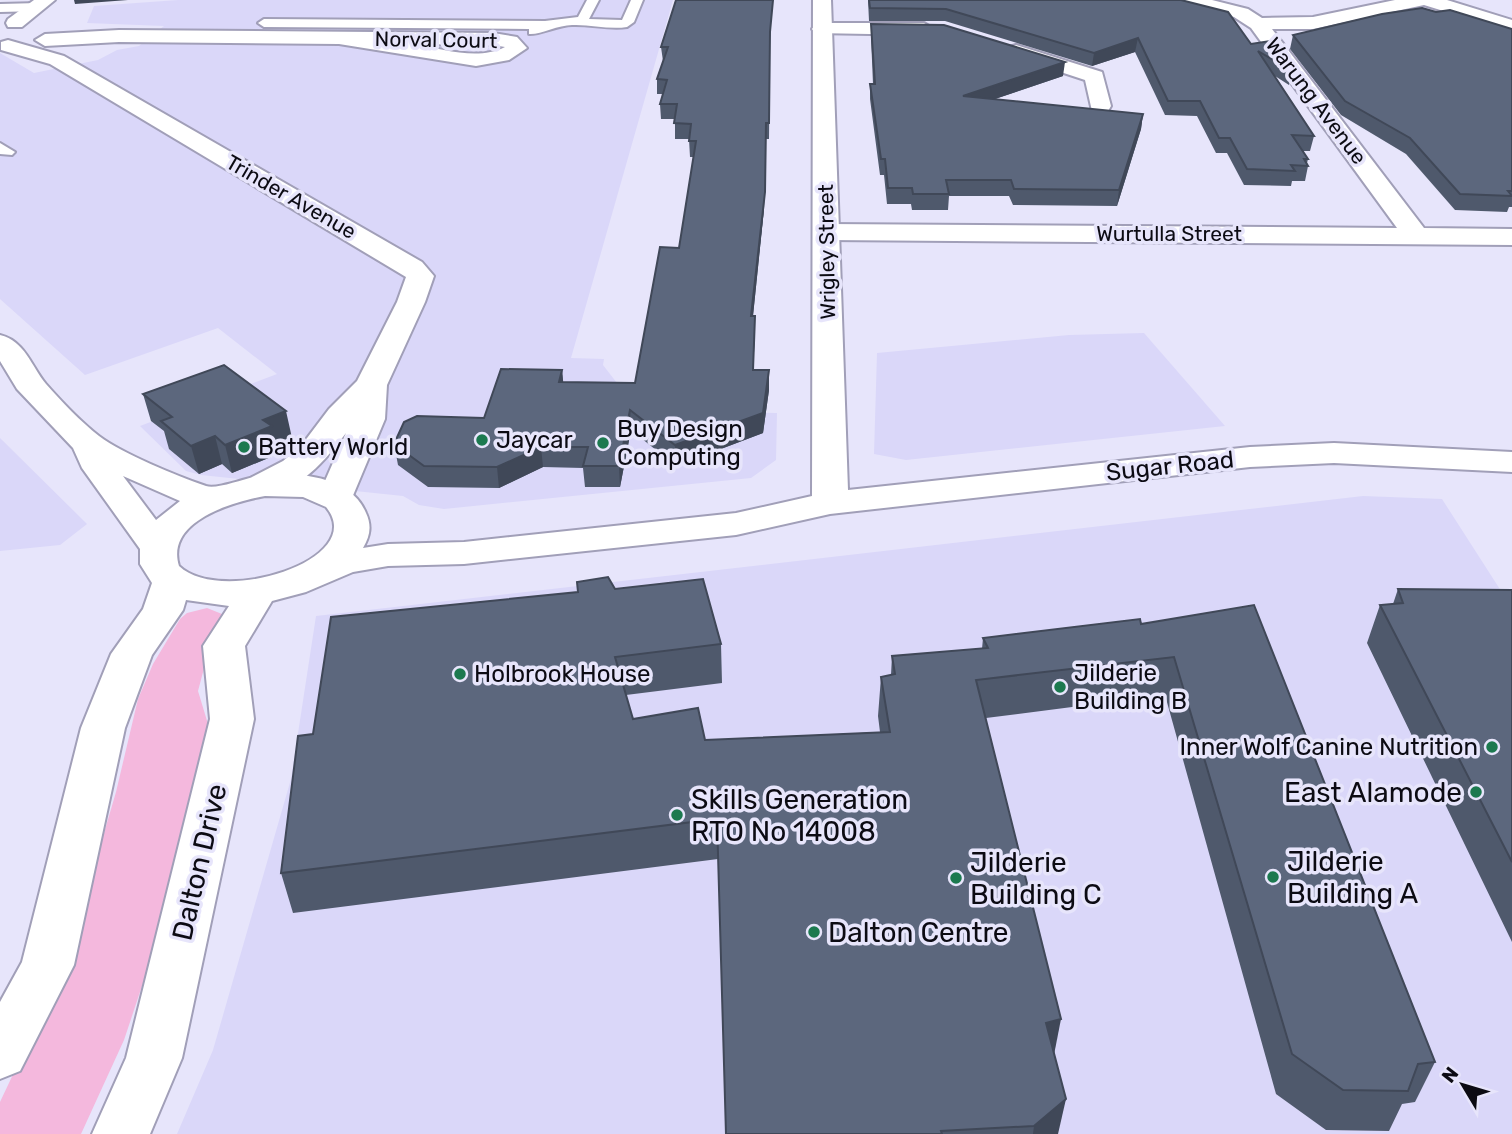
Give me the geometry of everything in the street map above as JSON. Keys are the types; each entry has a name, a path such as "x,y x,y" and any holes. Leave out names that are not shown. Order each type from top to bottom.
{"street":[{"name":"Wrigley Street","path":"822,0 830,503"},
{"name":"Warung Avenue","path":"1191,0 1241,13 1258,24 1416,236"},
{"path":"1258,24 1313,23 1421,0"},
{"path":"1428,0 1512,26"},
{"path":"8,25 48,23"},
{"path":"4,46 48,23"},
{"name":"Norval Court","path":"48,23 120,36 345,39 476,60 508,55 517,48 510,41"},
{"name":"Trinder Avenue","path":"48,23 61,63"},
{"path":"822,29 943,30"},
{"path":"61,63 115,44 150,37"},
{"path":"992,44 1095,76 1100,106"},
{"name":"Trinder Avenue","path":"4,46 61,63 412,268 420,276 411,302 371,385 341,416 313,453 295,468 265,485"},
{"name":"Wurtulla Street","path":"827,232 1512,237"},
{"path":"0,344 14,358 33,389 88,444 156,479 210,499"},
{"path":"0,372 33,389"},
{"name":"Trinder Avenue","path":"343,507 368,419 371,385"},
{"path":"88,444 99,468 165,565 196,591 228,595 258,592 347,562 388,555 464,553 736,524 830,503"},
{"name":"Sugar Road","path":"830,503 1286,454 1334,453 1512,462"},
{"path":"0,1054 48,965 103,728 132,654 163,610 167,530 186,512 210,499 265,485 305,487 380,530 408,532 771,499 830,503"},
{"path":"314,572 335,557 348,541 352,524 343,507"},
{"name":"Dalton Drive","path":"121,1134 154,1058 232,719 224,646 258,592"}],"lane":[{"path":"578,22 586,15 593,0"},
{"path":"264,23 623,24 628,22 637,0"},
{"path":"0,8 48,23"},
{"path":"345,39 359,24"},
{"path":"510,41 545,25"}],"shaded area":[{"path":"178,0 673,0 571,358 604,359 603,365 638,410 777,413 776,460 751,478 444,509 419,505 403,496 201,475 186,471 140,426 277,374 218,328 85,375 0,299 0,53 34,73 98,60 117,50 139,46 164,26 87,23 94,6"},
{"path":"1144,333 1225,426 906,460 874,454 877,353 1069,335"},
{"path":"0,438 87,524 60,545 0,551"},
{"path":"1363,496 1442,499 1512,608 1512,1134 177,1134 213,1050 291,779 316,616"},
{"path":"207,608 222,614 225,620 207,657 198,691 208,724 152,956 124,1040 81,1134 0,1134 0,1102 83,905 116,792 138,699 153,664 180,619 187,613"}],"building":[{"path":"676,0 773,0 765,192 751,316 755,316 753,370 769,370 763,413 675,445 630,410 619,466 583,466 588,447 541,447 497,467 424,466 394,444 404,422 417,416 484,418 501,369 562,370 559,382 635,383 660,247 679,248 696,141 689,141 691,124 674,123 677,104 660,104 667,80 657,79 668,47 661,47"},
{"path":"869,0 1181,0 1228,12 1251,44 1270,41 1292,71 1258,51 1314,136 1292,135 1308,159 1304,159 1308,166 1291,165 1295,171 1247,169 1230,138 1219,138 1200,101 1168,101 1138,38 1094,53 946,9 870,8"},
{"path":"1422,8 1436,12 1450,10 1512,29 1512,191 1508,191 1512,196 1460,194 1410,138 1345,101 1293,35 1382,14"},
{"path":"871,24 944,25 1065,62 963,96 1143,114 1119,190 1014,189 1011,180 946,180 949,194 913,194 912,188 888,188 870,84 875,84"},
{"path":"224,365 286,411 263,420 272,426 225,445 215,436 191,446 161,421 172,417 143,394"},
{"path":"608,577 615,589 703,579 721,644 615,657 633,719 698,708 705,740 890,732 881,677 895,674 892,656 988,648 983,638 1140,619 1141,624 1254,605 1435,1062 1418,1064 1408,1091 1343,1090 1292,1054 1174,657 976,680 1061,1019 1046,1023 1066,1099 1034,1126 941,1131 942,1134 726,1134 717,819 281,873 298,736 313,734 331,617 578,592 577,582"},
{"path":"1398,589 1512,590 1512,862 1380,605 1403,603"}],"place":[{"name":"Jaycar","path":"482,440"},
{"name":"Buy Design Computing","path":"603,443"},
{"name":"Battery World","path":"244,447"},
{"name":"Holbrook House","path":"460,674"},
{"name":"Jilderie Building B","path":"1060,687"},
{"name":"Inner Wolf Canine Nutrition","path":"1492,747"},
{"name":"East Alamode","path":"1476,792"},
{"name":"Skills Generation RTO No 14008","path":"677,815"},
{"name":"Jilderie Building A","path":"1273,877"},
{"name":"Jilderie Building C","path":"956,878"},
{"name":"Dalton Centre","path":"814,932"}]}
